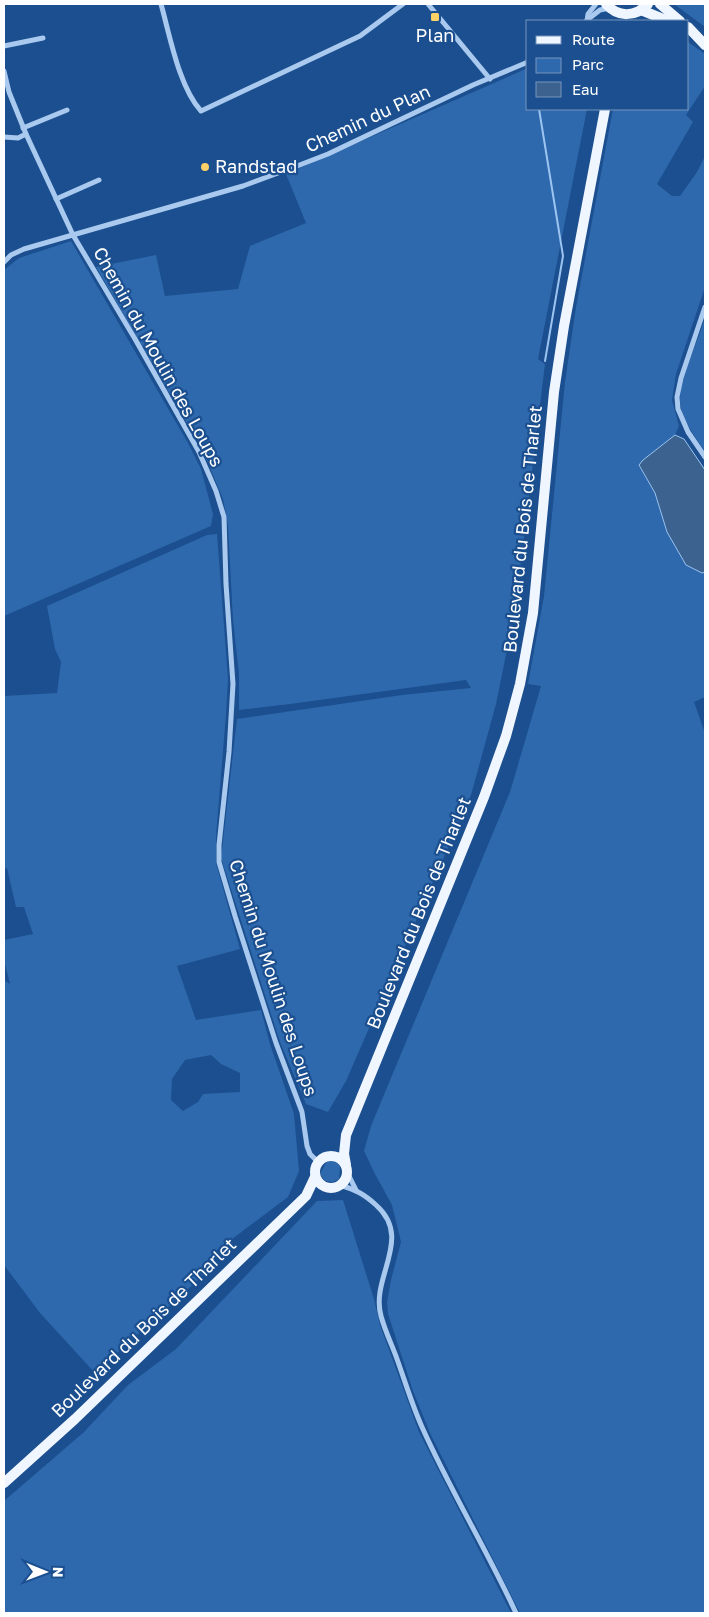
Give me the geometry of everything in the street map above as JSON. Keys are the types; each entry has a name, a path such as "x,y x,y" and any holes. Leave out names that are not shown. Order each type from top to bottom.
{"main road":[{"path":"660,4 679,20"},
{"path":"612,11 622,14 638,12 665,20"},
{"path":"689,28 705,45 689,35"},
{"name":"Boulevard du Bois de Tharlet","path":"346,1169 344,1154 346,1135 484,797 506,736 520,684 533,613 554,392 564,326 605,110"},
{"name":"Boulevard du Bois de Tharlet","path":"329,1156 346,1135"},
{"path":"329,1156 336,1156 341,1159 346,1169 346,1177 340,1185 331,1188 326,1187 315,1177 318,1162 322,1158 329,1156"},
{"name":"Boulevard du Bois de Tharlet","path":"306,1196 315,1177"},
{"name":"Boulevard du Bois de Tharlet","path":"4,1483 75,1419 306,1196 326,1187"}],"street":[{"path":"161,4 185,87 193,102 201,111 360,36 403,4"},
{"path":"428,4 490,78"},
{"path":"587,20 588,14 596,4"},
{"path":"588,20 600,10 612,11"},
{"path":"4,46 43,38"},
{"name":"Chemin du Plan","path":"4,262 11,255 24,249 243,186 297,166 328,154 526,63"},
{"name":"Chemin du Moulin des Loups","path":"4,71 9,92 24,131 73,235 199,452 216,490 224,518 226,584 233,684 219,862 276,1043 302,1112 307,1146 310,1154 318,1162"},
{"path":"4,137 18,138 24,131 67,110"},
{"path":"56,198 99,180"},
{"path":"705,307 681,378 677,397 678,409 688,432 705,457"},
{"path":"346,1169 356,1190"},
{"path":"340,1185 356,1190 378,1207 385,1215 390,1226 392,1237 391,1254 379,1292 380,1314 421,1426 516,1613"}],"green space":[{"path":"674,4 705,4 705,27"},
{"path":"689,43 705,54 705,86 686,115 693,122 657,184 672,196 680,196 697,172 705,156 705,287 676,374 672,400 679,426 675,435 643,460 639,466 655,493 667,532 686,565 702,573 705,572 705,697 694,702 705,733 705,1613 520,1613 430,1433 413,1391 388,1314 387,1302 401,1242 392,1205 364,1151 371,1126 510,792 541,686 528,684 544,596 565,382 576,307 613,110 689,110"},
{"path":"526,69 526,110 587,110 538,359 545,364 521,562 510,635 496,704 471,795 346,1081 328,1112 306,1104 280,1042 221,858 237,719 402,695 471,688 466,680 239,710 239,674 233,620 228,526 223,499 203,451 96,267 156,255 165,296 238,289 250,246 306,223 286,174"},
{"path":"71,241 188,443 201,469 213,514 211,526 4,616 4,270 19,258"},
{"path":"705,317 705,452 685,420 680,398 684,375"},
{"path":"217,534 228,679 216,836 216,863 240,949 177,966 196,1020 261,1010 270,1044 294,1114 299,1171 288,1197 212,1254 210,1269 95,1373 40,1313 4,1265 4,980 10,984 4,960 4,940 33,934 24,907 16,907 7,868 4,869 4,696 57,693 61,662 55,649 47,606 207,535","holes":["211,1055 221,1064 240,1073 240,1092 203,1094 198,1102 183,1111 171,1100 172,1079 185,1060"]},
{"path":"327,1161 337,1162 340,1166 339,1179 333,1182 325,1181 320,1174"},
{"path":"343,1200 374,1299 380,1325 419,1432 511,1613 4,1613 4,1501 84,1432 128,1385 176,1349 317,1201"}],"water":[{"path":"675,435 684,439 705,470 705,572 702,573 686,565 667,532 655,493 639,465"}],"waterway":[{"path":"539,110 563,256 545,361"}],"place":[{"name":"Plan","path":"435,17"},
{"name":"Randstad","path":"205,167"}]}
